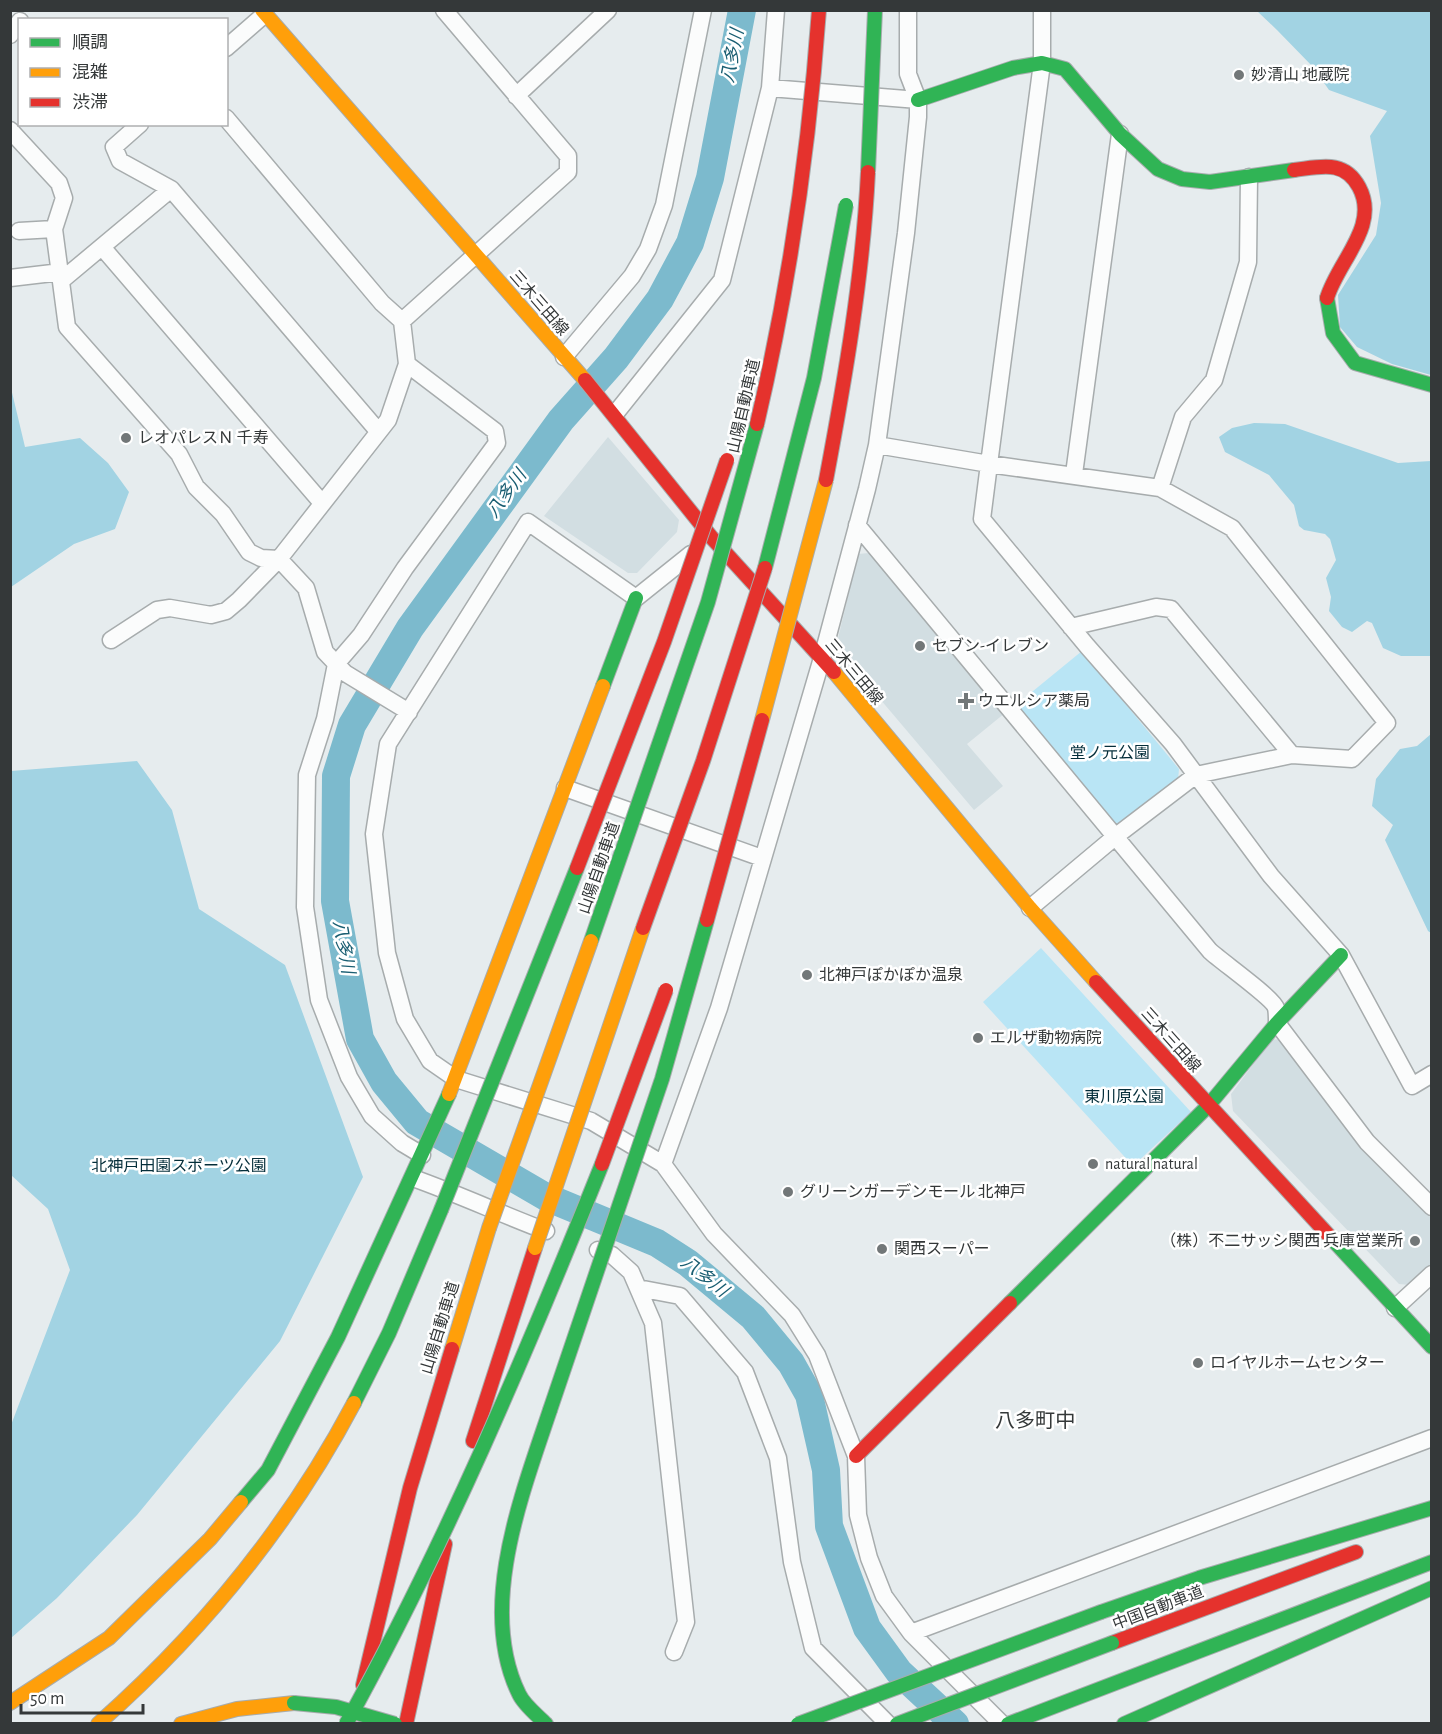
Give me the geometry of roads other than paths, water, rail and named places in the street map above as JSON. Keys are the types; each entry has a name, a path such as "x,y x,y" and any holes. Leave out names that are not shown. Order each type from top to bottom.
{"main road":[{"path":"759,349 799,139 810,10"},
{"name":"山陽自動車道","path":"354,1724 410,1488 489,1228 683,680 719,566 751,452 794,244 808,140 819,10"},
{"path":"855,144 864,10"},
{"path":"546,1724 526,1704 512,1680 504,1654 501,1625 502,1594 508,1554 518,1509 550,1410 662,1079 826,482 843,390 866,210 875,10"},
{"name":"三木三田線","path":"264,12 613,412 712,538 822,658 1030,908 1208,1106 1431,1347"},
{"path":"918,100 1013,68 1042,63 1065,69 1120,134 1158,169 1182,179 1210,182 1334,165 1345,168 1354,177 1367,213 1358,238 1334,278 1326,302 1330,327 1346,354 1355,363 1431,385"},
{"path":"406,1724 438,1574 464,1473 534,1248 619,994 703,760 767,562 814,378 849,187"},
{"path":"98,1724 162,1665 208,1616 254,1561 297,1501 337,1435 370,1372 487,1101 648,685 730,451"},
{"path":"10,1703 109,1638 210,1539 268,1470 338,1337 413,1178 456,1079 636,598"},
{"path":"700,890 773,677"},
{"path":"856,1456 1208,1106 1277,1023 1341,955"},
{"path":"346,1724 387,1649 434,1553 554,1284 639,1070 670,980"},
{"path":"798,1724 1198,1578 1431,1508"},
{"name":"中国自動車道","path":"897,1724 1369,1547"},
{"path":"1008,1724 1431,1562"},
{"path":"1124,1724 1431,1588"},
{"path":"181,1724 209,1714 256,1705 294,1703 336,1707 394,1724"}],"street":[{"path":"402,321 476,257 568,172 567,156 444,10"},
{"path":"516,96 608,10"},
{"path":"567,359 632,276 648,249 664,205 703,10"},
{"path":"613,412 722,280 770,88 776,10"},
{"path":"663,1164 719,1008 822,658 877,445 910,199 918,100 908,74 908,10"},
{"path":"1042,10 1042,63 982,519 1071,627 1173,744 1271,876 1341,955 1412,1086 1431,1074"},
{"path":"228,46 264,12"},
{"path":"770,88 918,100"},
{"path":"111,640 157,610 170,608 211,615 226,611 279,559 388,420 406,364 402,321 382,303 228,120"},
{"path":"138,126 114,147 120,161 171,189 378,431"},
{"path":"10,130 59,183 64,198 54,229 67,327 179,454 196,487 223,514 249,552 261,558 279,559 306,588 325,652 340,668 404,709"},
{"path":"1074,474 1120,134"},
{"path":"1160,488 1183,417 1214,380 1248,262 1249,177"},
{"path":"10,278 62,276 102,247 171,189"},
{"path":"19,231 54,229"},
{"path":"102,247 322,502"},
{"path":"406,364 495,431 497,443 405,568 340,668 307,775 305,907 318,1000 350,1077 372,1116 402,1143 422,1155"},
{"path":"877,445 988,464 1074,474 1160,488 1232,528 1387,723 1352,759 1292,755 1196,775 1116,836 1030,908"},
{"path":"712,538 636,598 528,522 404,709 388,744 374,834 387,953 405,1018 430,1061 456,1079 591,1121 663,1164 714,1234 792,1315 817,1355 856,1456 858,1515 869,1558 884,1596 911,1633 1002,1724"},
{"path":"857,525 1210,951 1230,970 1264,993 1276,1007 1277,1023 1367,1142 1431,1207"},
{"path":"1071,627 1156,607 1171,609 1292,755"},
{"path":"565,788 762,858"},
{"path":"413,1178 465,1196 503,1214 612,1255 631,1272 653,1323 686,1622 674,1652"},
{"path":"1395,1308 1431,1274"},
{"path":"638,1288 680,1296 745,1372 778,1458 792,1562 813,1648 888,1724"},
{"path":"911,1633 1431,1438"}],"waterway":[{"name":"八多川","path":"742,10 710,178 690,243 660,299 616,358 561,420 410,628 352,725 336,776 335,901 360,1039 384,1082 417,1122 546,1197 657,1243 688,1263 753,1317 791,1363 809,1395 826,1470 829,1526 867,1628 899,1672 955,1724"}],"place":[{"name":"妙清山 地蔵院","path":"1239,75"},
{"name":"レオパレスＮ 千寿","path":"126,438"},
{"name":"セブン-イレブン","path":"920,646"},
{"name":"ウエルシア薬局","path":"966,701"},
{"name":"北神戸ぽかぽか温泉","path":"807,975"},
{"name":"エルザ動物病院","path":"978,1038"},
{"name":"natural natural","path":"1093,1164"},
{"name":"グリーンガーデンモール 北神戸","path":"788,1192"},
{"name":"（株）不二サッシ関西 兵庫営業所","path":"1415,1241"},
{"name":"関西スーパー","path":"882,1249"},
{"name":"ロイヤルホームセンター","path":"1198,1363"}],"district":[{"name":"八多町中","path":"1035,1421"}],"park label":[{"name":"堂ノ元公園","path":"1110,753"},
{"name":"東川原公園","path":"1124,1097"},
{"name":"北神戸田園スポーツ公園","path":"179,1166"}]}
